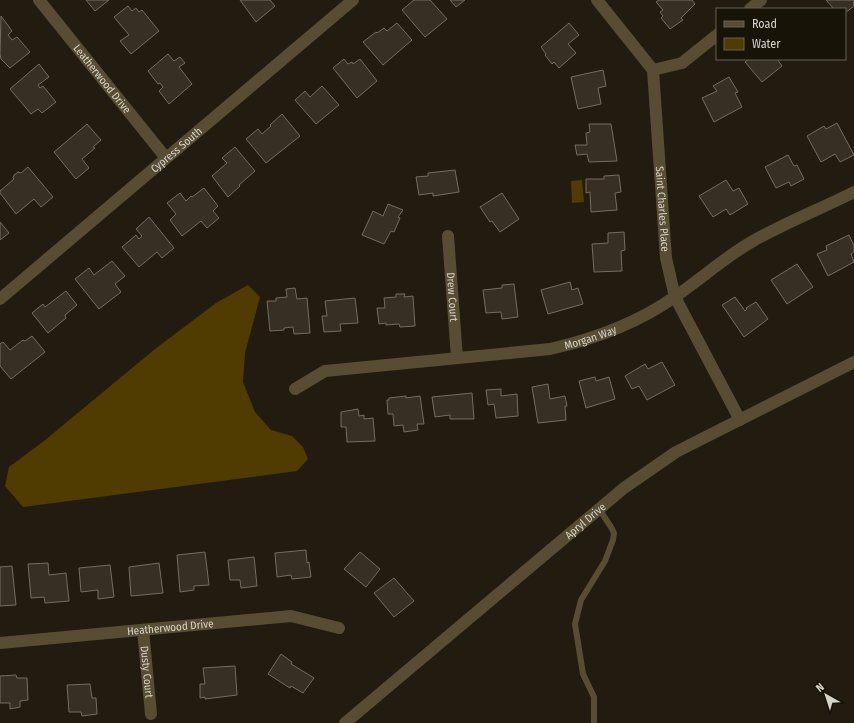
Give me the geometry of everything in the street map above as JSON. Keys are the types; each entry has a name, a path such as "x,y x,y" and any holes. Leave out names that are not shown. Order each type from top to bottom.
{"street":[{"name":"Leatherwood Drive","path":"39,0 166,158"},
{"path":"597,0 653,70 682,63 716,36"},
{"path":"751,8 761,0"},
{"name":"Cypress South","path":"0,299 166,158 345,2"},
{"name":"Saint Charles Place","path":"653,70 666,258 675,297 740,420"},
{"name":"Morgan Way","path":"295,389 325,371 550,348 576,343 626,325 675,297 752,242 854,192"},
{"name":"Drew Court","path":"448,236 457,358"},
{"name":"Apryl Drive","path":"346,723 624,488 676,452 854,362"},
{"name":"Heatherwood Drive","path":"0,643 291,616 339,628"},
{"name":"Dusty Court","path":"143,630 151,714"}],"lane":[{"path":"594,723 594,697 583,674 575,624 581,600 605,561 613,540 614,533 599,509"}],"water":[{"path":"582,180 584,202 572,203 571,181"},
{"path":"248,285 260,297 245,353 243,382 255,412 271,430 292,436 303,447 308,459 297,471 23,507 5,486 9,467 44,441 155,349 216,303"}],"building":[{"path":"86,0 109,0 95,11"},
{"path":"240,0 270,0 275,6 256,22"},
{"path":"414,0 430,0 447,19 425,37 402,10"},
{"path":"450,0 465,0 456,7"},
{"path":"659,0 692,0 695,4 681,18 683,20 670,29 661,18 663,16 660,12 663,10 656,2"},
{"path":"826,0 854,0 854,6 846,12 846,8 833,8"},
{"path":"128,6 132,11 136,8 139,12 142,10 159,31 131,54 120,41 129,35 114,17"},
{"path":"1,16 12,31 8,35 12,40 17,37 30,52 10,68 1,59 0,54"},
{"path":"397,23 412,40 383,65 363,42 376,32 377,33 384,28 387,31"},
{"path":"569,23 579,35 568,44 576,53 559,68 554,62 552,64 541,47"},
{"path":"168,54 174,61 180,57 185,63 179,67 192,84 169,104 159,91 163,87 160,83 158,84 148,71"},
{"path":"344,59 348,64 352,62 353,64 360,59 377,81 357,98 333,68"},
{"path":"748,60 778,60 782,66 762,82 745,62"},
{"path":"39,64 49,77 38,85 40,88 43,86 56,102 42,113 38,109 31,114 10,89"},
{"path":"603,70 606,86 598,88 601,104 578,109 571,77"},
{"path":"729,77 738,92 735,93 742,107 714,122 702,98 717,91 713,86"},
{"path":"322,86 339,105 316,124 295,100 305,91 310,97"},
{"path":"282,114 300,136 266,163 246,139 258,129 262,134"},
{"path":"837,123 854,155 840,162 835,154 821,162 807,136 824,126 826,129"},
{"path":"87,124 101,140 93,147 95,148 82,159 89,168 76,179 54,152"},
{"path":"589,124 611,124 617,161 589,162 587,154 577,155 575,145 587,145 586,133 590,132"},
{"path":"235,147 255,171 228,197 212,176 227,163 222,158"},
{"path":"788,155 794,166 797,165 804,179 791,186 789,182 776,188 765,167"},
{"path":"28,167 53,197 41,207 34,199 16,214 0,191 14,179 14,175 18,172 21,173"},
{"path":"455,170 459,192 433,196 433,193 419,195 416,177 428,176 428,173"},
{"path":"619,175 621,192 615,193 617,210 591,212 590,192 586,193 586,179 604,179 604,176"},
{"path":"726,180 733,191 739,188 748,204 730,215 726,209 713,217 699,196"},
{"path":"204,188 218,206 213,211 219,218 207,228 201,221 182,236 170,220 176,214 167,203 180,193 186,201"},
{"path":"502,193 519,219 500,232 492,221 490,222 480,207"},
{"path":"388,204 403,210 398,217 400,218 394,232 391,231 384,244 362,235 373,211 383,216"},
{"path":"149,217 174,248 162,258 157,252 139,267 122,247 136,235 139,239 142,236 136,229"},
{"path":"0,222 9,233 0,240"},
{"path":"624,232 625,250 621,251 622,271 594,272 592,244 608,243 608,233"},
{"path":"849,235 854,246 854,252 851,254 854,262 828,276 817,254 827,250 826,246"},
{"path":"112,261 125,276 115,284 121,292 99,309 75,279 89,268 94,275"},
{"path":"797,264 813,287 787,304 771,280"},
{"path":"570,282 572,290 578,288 583,304 548,314 541,290"},
{"path":"514,284 518,317 502,319 501,312 486,313 483,290 502,288 502,285"},
{"path":"295,288 297,299 307,298 310,333 294,334 293,327 284,328 284,330 270,331 267,301 276,301 276,298 287,297 286,289"},
{"path":"66,291 77,305 65,315 66,318 48,333 32,313 43,304 45,307"},
{"path":"396,294 405,294 404,297 413,296 415,326 400,327 399,324 379,324 377,308 385,308 384,298 396,297"},
{"path":"735,297 745,311 747,309 746,308 756,302 768,319 744,337 722,305"},
{"path":"355,298 358,323 340,324 341,331 324,332 322,316 327,316 325,301"},
{"path":"32,336 45,352 11,379 0,366 0,344 3,342 10,350 23,340 25,341"},
{"path":"662,362 675,385 647,400 639,386 632,389 625,376 645,364 648,369"},
{"path":"595,377 596,381 609,377 615,399 586,408 579,381"},
{"path":"548,384 550,399 565,396 567,406 565,406 566,420 538,423 532,387"},
{"path":"501,389 501,396 517,394 518,416 496,418 494,404 488,405 486,390"},
{"path":"472,393 474,419 450,419 450,415 435,417 432,397"},
{"path":"406,396 406,398 420,396 424,424 417,424 418,430 404,432 403,425 394,426 393,414 388,414 387,400 389,400 389,398"},
{"path":"358,409 359,416 364,415 364,419 373,418 375,441 347,442 346,427 341,427 341,412"},
{"path":"306,550 307,563 309,562 311,577 292,579 291,575 277,577 275,553"},
{"path":"205,552 209,585 194,586 194,590 180,592 177,555"},
{"path":"360,552 380,569 366,587 344,569"},
{"path":"254,557 257,586 241,588 240,580 230,580 228,560"},
{"path":"48,563 49,575 66,573 69,601 45,603 44,597 31,598 28,564"},
{"path":"159,563 163,593 131,596 129,567"},
{"path":"110,565 114,597 98,599 98,590 81,592 79,568"},
{"path":"12,566 16,605 0,606 0,567"},
{"path":"394,578 414,601 394,617 374,593"},
{"path":"281,654 292,662 291,664 314,678 303,693 291,686 290,688 268,674"},
{"path":"235,666 237,695 205,699 205,697 200,698 200,684 205,684 203,668"},
{"path":"16,675 17,678 27,678 28,700 20,701 20,707 10,709 10,703 0,703 0,676"},
{"path":"90,684 92,698 96,698 97,714 82,716 81,712 69,712 67,685"}]}
